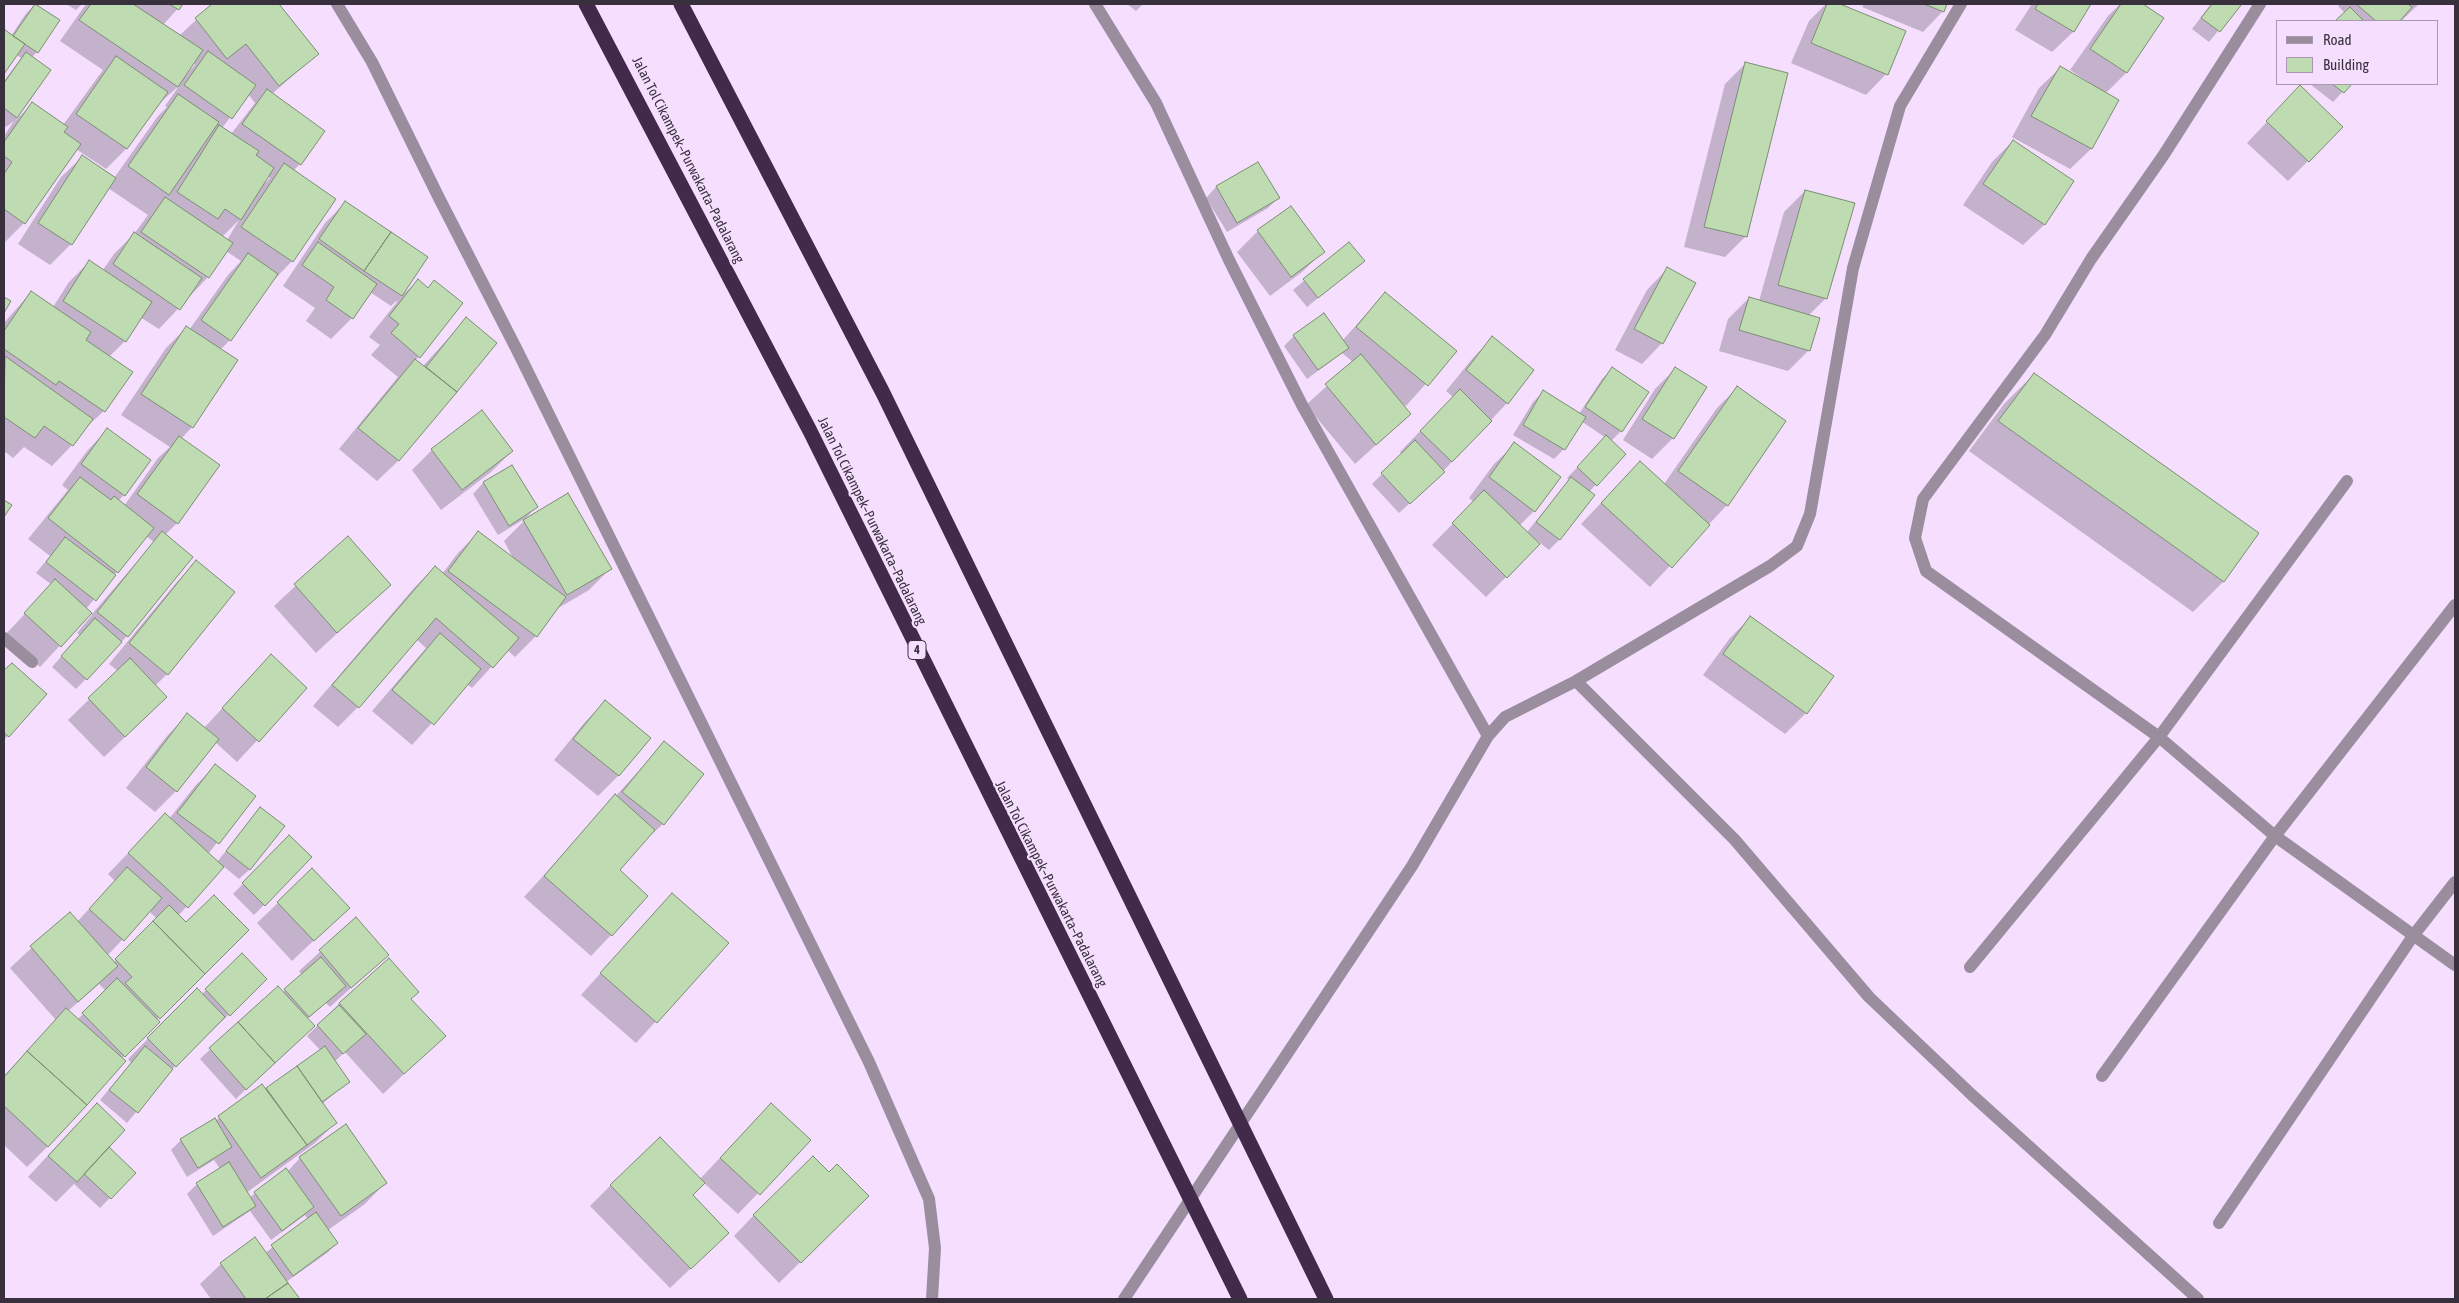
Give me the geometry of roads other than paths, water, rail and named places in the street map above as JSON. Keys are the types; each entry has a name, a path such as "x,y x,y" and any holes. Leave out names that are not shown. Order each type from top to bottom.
{"highway":[{"name":"Jalan Tol Cikampek–Purwakarta–Padalarang","path":"586,4 810,431 1240,1299"},
{"path":"681,4 883,393 1326,1299"}],"street":[{"path":"337,4 372,62 438,198 518,350 869,1062 929,1199 935,1248 932,1299"},
{"path":"1095,4 1156,104 1229,260 1302,405 1488,736"},
{"path":"1124,1299 1412,866 1488,736 1505,717 1576,681 1770,566 1798,546 1810,514 1853,268 1900,106 1961,4"},
{"path":"2260,4 2163,156 2090,259 2045,335 1923,499 1915,538 1926,571 2159,737 2276,836 2455,965"},
{"path":"1970,967 2159,737 2346,480"},
{"path":"2102,1076 2276,836 2455,605"},
{"path":"4,638 32,662"},
{"path":"1576,681 1734,840 1869,997 1972,1095 2198,1299"},
{"path":"2219,1223 2413,936 2455,882"}]}
